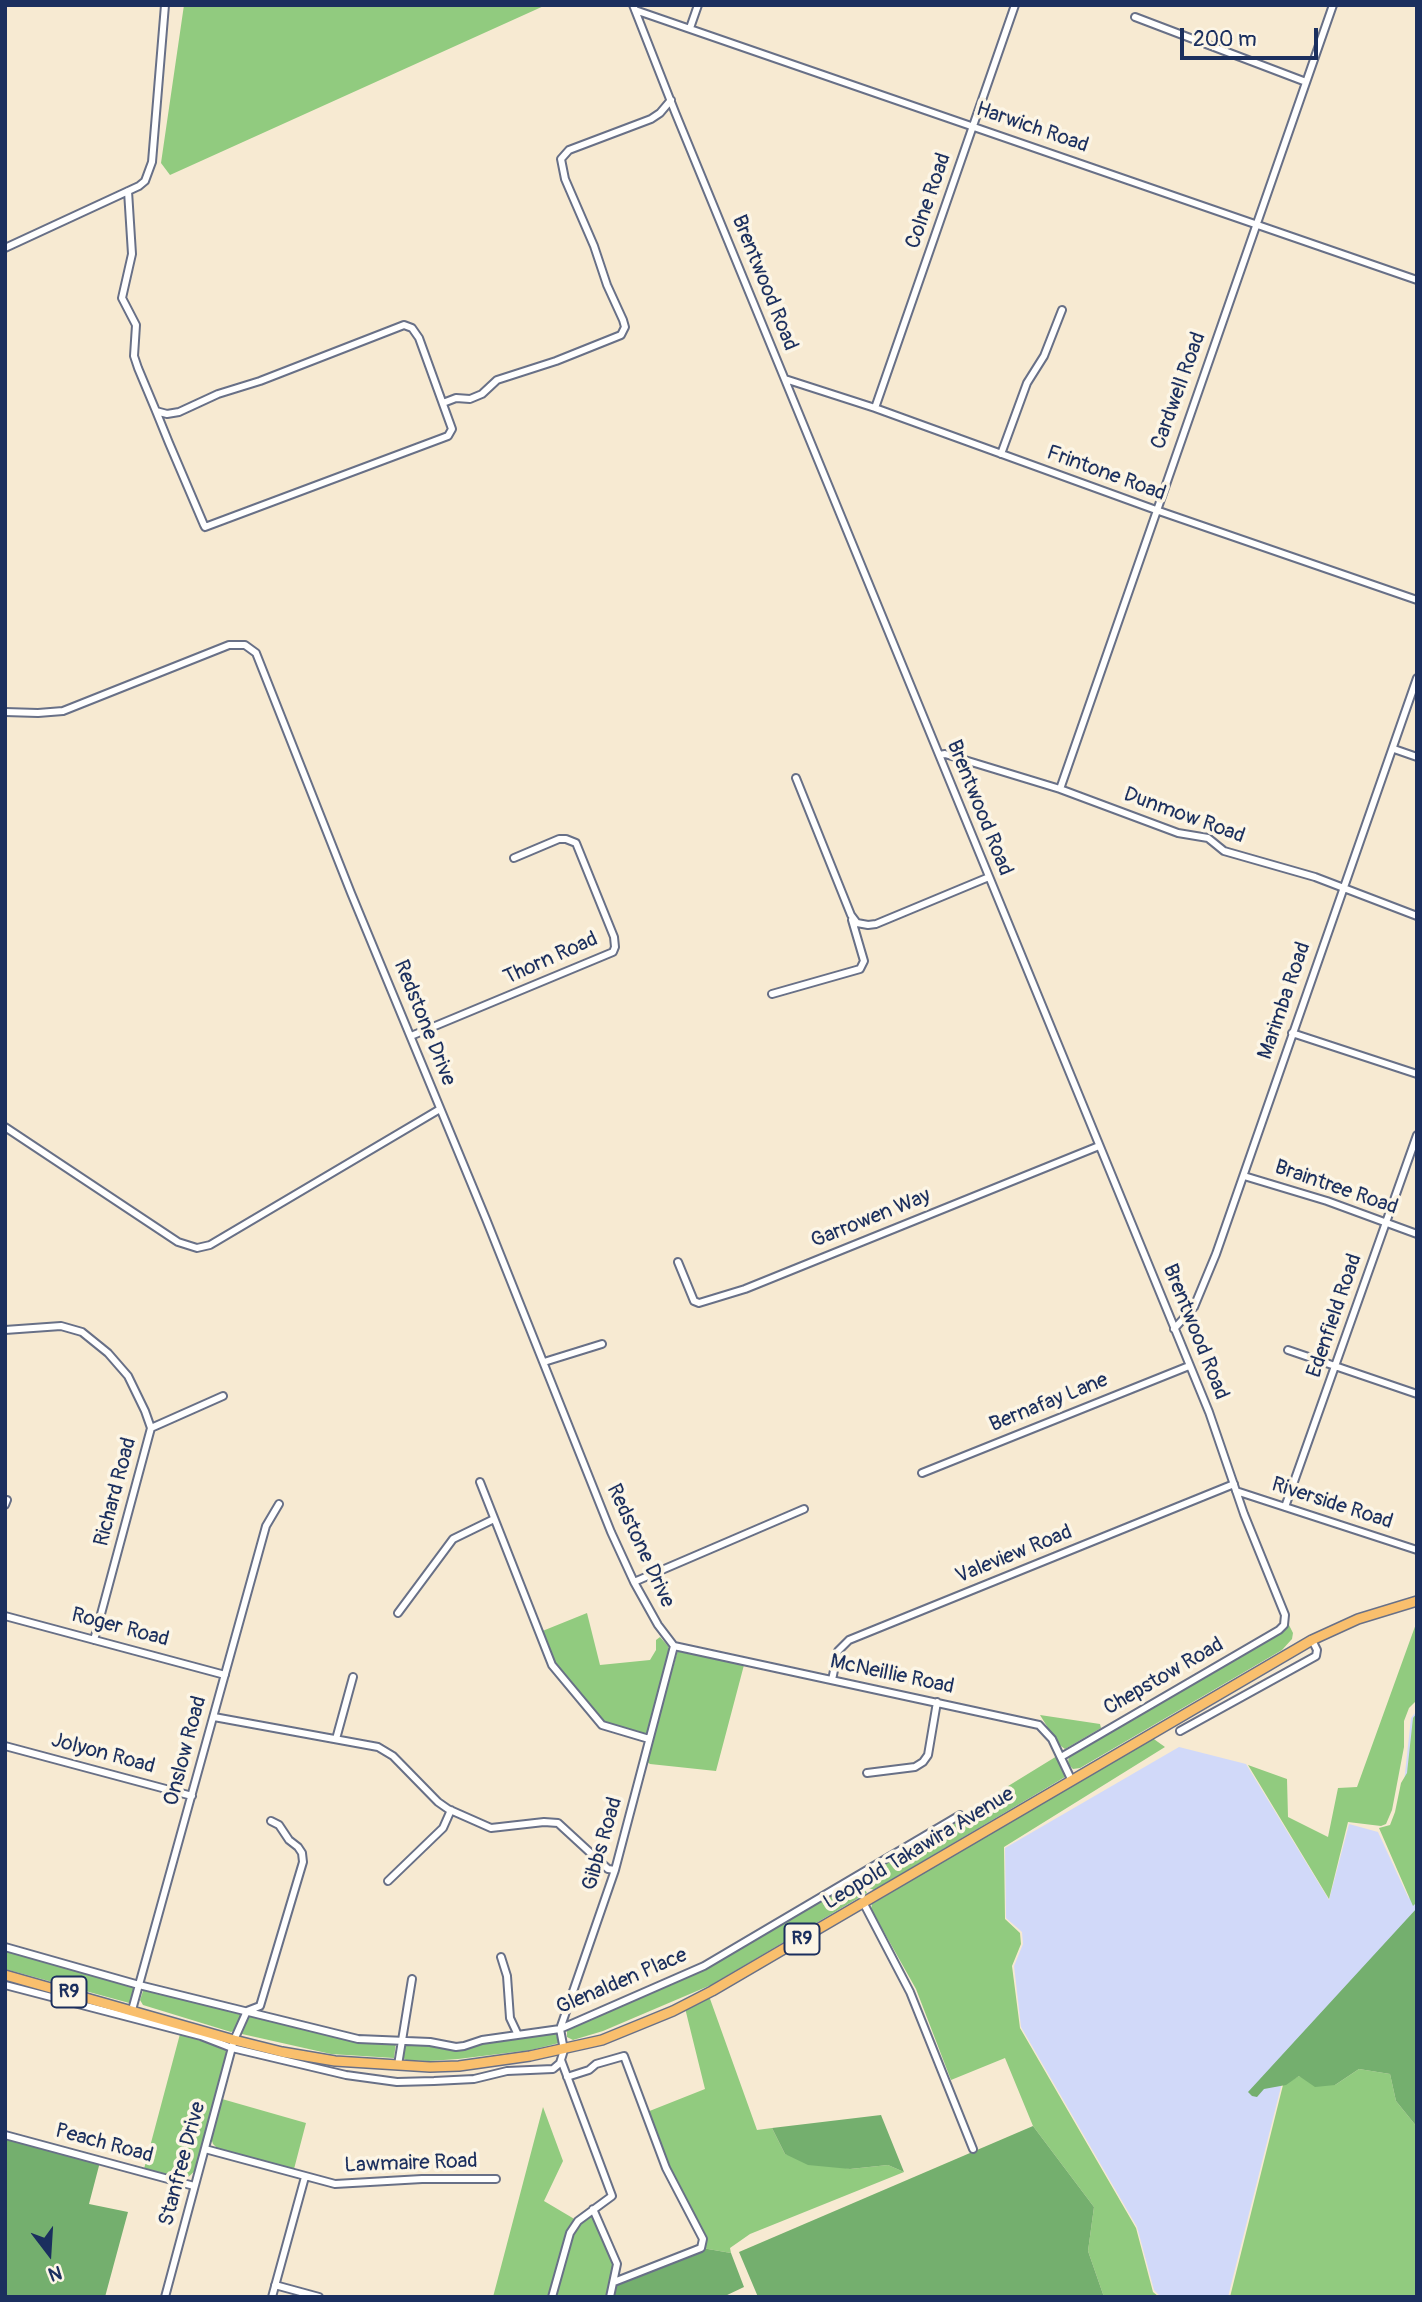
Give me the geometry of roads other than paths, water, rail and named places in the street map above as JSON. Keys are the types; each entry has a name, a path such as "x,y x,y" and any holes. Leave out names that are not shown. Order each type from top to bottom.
{"highway":[{"name":"Leopold Takawira Avenue","path":"132,2010 146,2018 233,2044 335,2061 430,2067 478,2064 564,2050 602,2040 673,2011 712,1991 1312,1640 1358,1619 1417,1601"},
{"name":"R9","path":"5,1975 132,2010"}],"street":[{"path":"5,248 145,181 152,162 165,5"},
{"path":"690,28 698,5"},
{"name":"Colne Road","path":"876,408 1015,5"},
{"name":"Cardwell Road","path":"1060,789 1333,5"},
{"name":"Harwich Road","path":"634,8 1417,280"},
{"name":"Brentwood Road","path":"634,8 1209,1412 1235,1488 1285,1615 1284,1625"},
{"path":"1135,17 1306,82"},
{"path":"660,113 671,100"},
{"path":"443,403 456,398 470,399 482,394 497,380 567,357 621,335 624,323 561,162 564,153 569,150 632,127 660,113 675,112"},
{"path":"128,191 132,254 122,298 136,325 134,356 156,411 204,526 207,528 448,436 452,429 419,338 412,328 404,325 260,381 218,394 179,412 167,414 156,411"},
{"path":"1001,454 1027,383 1044,356 1062,310"},
{"name":"Frintone Road","path":"785,379 876,408 1156,510 1417,600"},
{"name":"Redstone Drive","path":"5,712 63,711 237,643 250,648 260,660 351,893 611,1532 634,1582 662,1632 674,1646"},
{"name":"Marimba Road","path":"1174,1329 1190,1313 1200,1297 1417,678"},
{"path":"1394,749 1417,757"},
{"name":"Dunmow Road","path":"939,755 945,754 1060,789 1178,833 1208,838 1224,851 1315,877 1417,916"},
{"path":"772,994 860,969 864,961 851,915 796,778"},
{"name":"Thorn Road","path":"411,1037 613,952 614,937 573,840 559,839 514,858"},
{"path":"851,915 857,922 872,925 989,877"},
{"path":"1292,1033 1417,1074"},
{"path":"5,1127 178,1242 197,1248 210,1245 440,1109"},
{"name":"Edenfield Road","path":"1285,1507 1417,1135"},
{"name":"Garrowen Way","path":"678,1262 694,1301 699,1303 744,1289 1099,1146"},
{"name":"Braintree Road","path":"1244,1176 1327,1201 1417,1234"},
{"path":"5,1330 61,1326 74,1328 88,1336 120,1365 128,1376 151,1428"},
{"path":"544,1362 602,1345"},
{"path":"1288,1350 1417,1394"},
{"name":"Bernafay Lane","path":"922,1473 1189,1366"},
{"name":"Richard Road","path":"94,1640 151,1428 223,1396"},
{"path":"480,1482 552,1665 602,1725 649,1739"},
{"name":"Riverside Road","path":"1235,1488 1417,1550"},
{"name":"Valeview Road","path":"832,1680 838,1651 849,1640 1235,1488"},
{"name":"Onslow Road","path":"132,2010 266,1526 279,1504"},
{"path":"634,1582 804,1510"},
{"path":"398,1613 453,1539 494,1519"},
{"name":"Roger Road","path":"5,1616 225,1675"},
{"name":"Chepstow Road","path":"1061,1757 1284,1625"},
{"path":"1180,1731 1316,1656 1317,1650 1312,1640"},
{"name":"McNeillie Road","path":"674,1646 1040,1725 1052,1739 1071,1779"},
{"name":"Gibbs Road","path":"564,2050 560,2029 615,1870 674,1646"},
{"path":"336,1739 353,1677"},
{"path":"867,1773 915,1767 923,1762 928,1755 937,1702"},
{"path":"214,1717 378,1747 386,1751 438,1802 451,1810 491,1828 558,1823 608,1869 615,1870"},
{"name":"Jolyon Road","path":"5,1746 192,1796"},
{"path":"388,1881 443,1828 451,1810"},
{"name":"Glenalden Place","path":"5,1948 139,1985 358,2039 430,2042 456,2047 482,2040 560,2029 704,1966 960,1815"},
{"name":"Stanfree Drive","path":"165,2297 233,2044 247,2011 260,2006 303,1862 298,1847 289,1840 279,1825 271,1821"},
{"path":"864,1904 910,1992 973,2149"},
{"path":"501,1957 508,1976 510,2018 518,2035"},
{"path":"398,2065 412,1979"},
{"path":"5,1985 146,2018"},
{"path":"48,1996 58,1989"},
{"path":"233,2044 346,2075 397,2082 474,2079 506,2071 546,2071 556,2068 564,2050"},
{"path":"567,2077 589,2070 596,2064 624,2056 666,2168 702,2239 701,2248 614,2282"},
{"path":"552,2297 570,2233 578,2221 612,2196 561,2060"},
{"name":"Peach Road","path":"5,2135 194,2186"},
{"name":"Lawmaire Road","path":"205,2149 305,2177 343,2184 422,2179 496,2179"},
{"path":"272,2297 305,2177"},
{"path":"593,2210 617,2264 610,2297"},
{"path":"275,2285 319,2297"}]}
